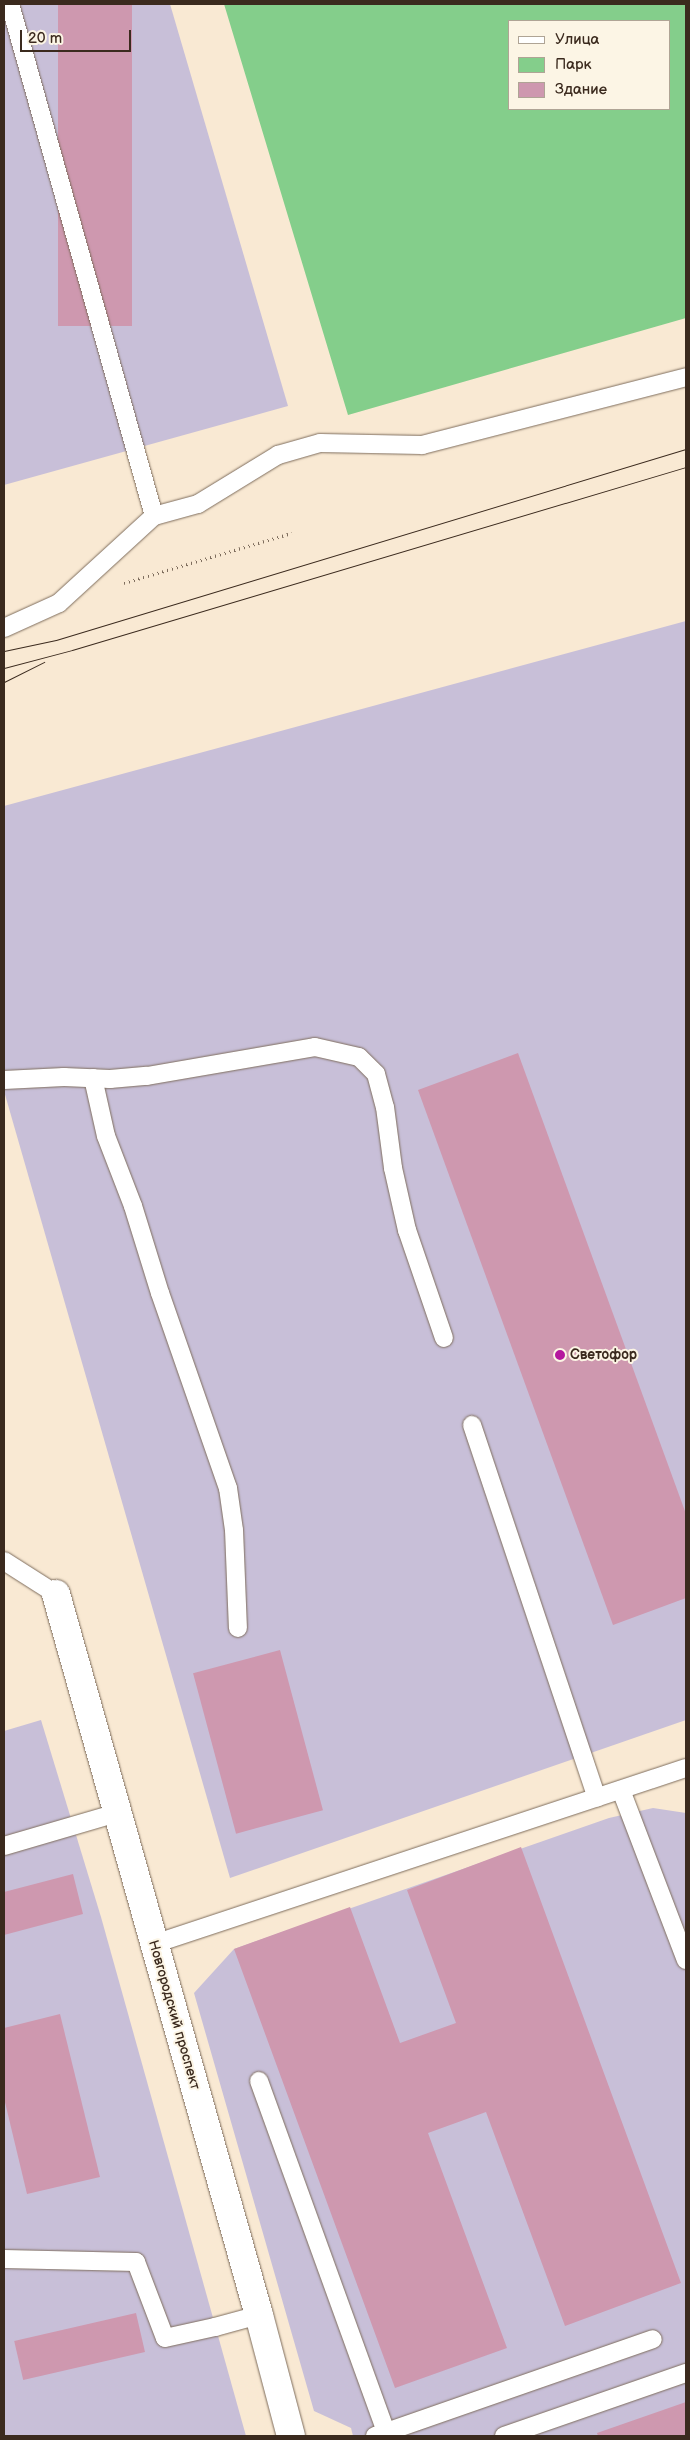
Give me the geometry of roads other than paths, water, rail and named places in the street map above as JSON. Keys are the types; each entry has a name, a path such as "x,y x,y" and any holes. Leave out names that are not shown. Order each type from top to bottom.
{"street":[{"name":"Новгородский проспект","path":"56,1594 259,2314 291,2436"}],"lane":[{"path":"10,4 154,516"},
{"path":"4,628 59,603 154,516 198,504 278,455 320,443 422,444 686,378"},
{"path":"4,1080 147,1076 314,1047 359,1057 376,1074 385,1107 394,1168 407,1230 444,1338"},
{"path":"93,1078 106,1136 133,1206 160,1293 215,1445 228,1488 234,1530 238,1628"},
{"path":"472,1425 597,1798"},
{"path":"4,1561 56,1594"},
{"path":"154,1944 686,1769"},
{"path":"620,1790 686,1960"},
{"path":"4,1846 117,1813"},
{"path":"259,2081 381,2434 653,2339"},
{"path":"4,2259 136,2262 165,2338 215,2327 259,2314"},
{"path":"504,2436 686,2373"}],"tram line":[{"path":"4,651 56,640 686,449"},
{"path":"4,668 72,650 686,467"},
{"path":"4,682 44,662"}],"place":[{"name":"Светофор","path":"560,1355"}]}
